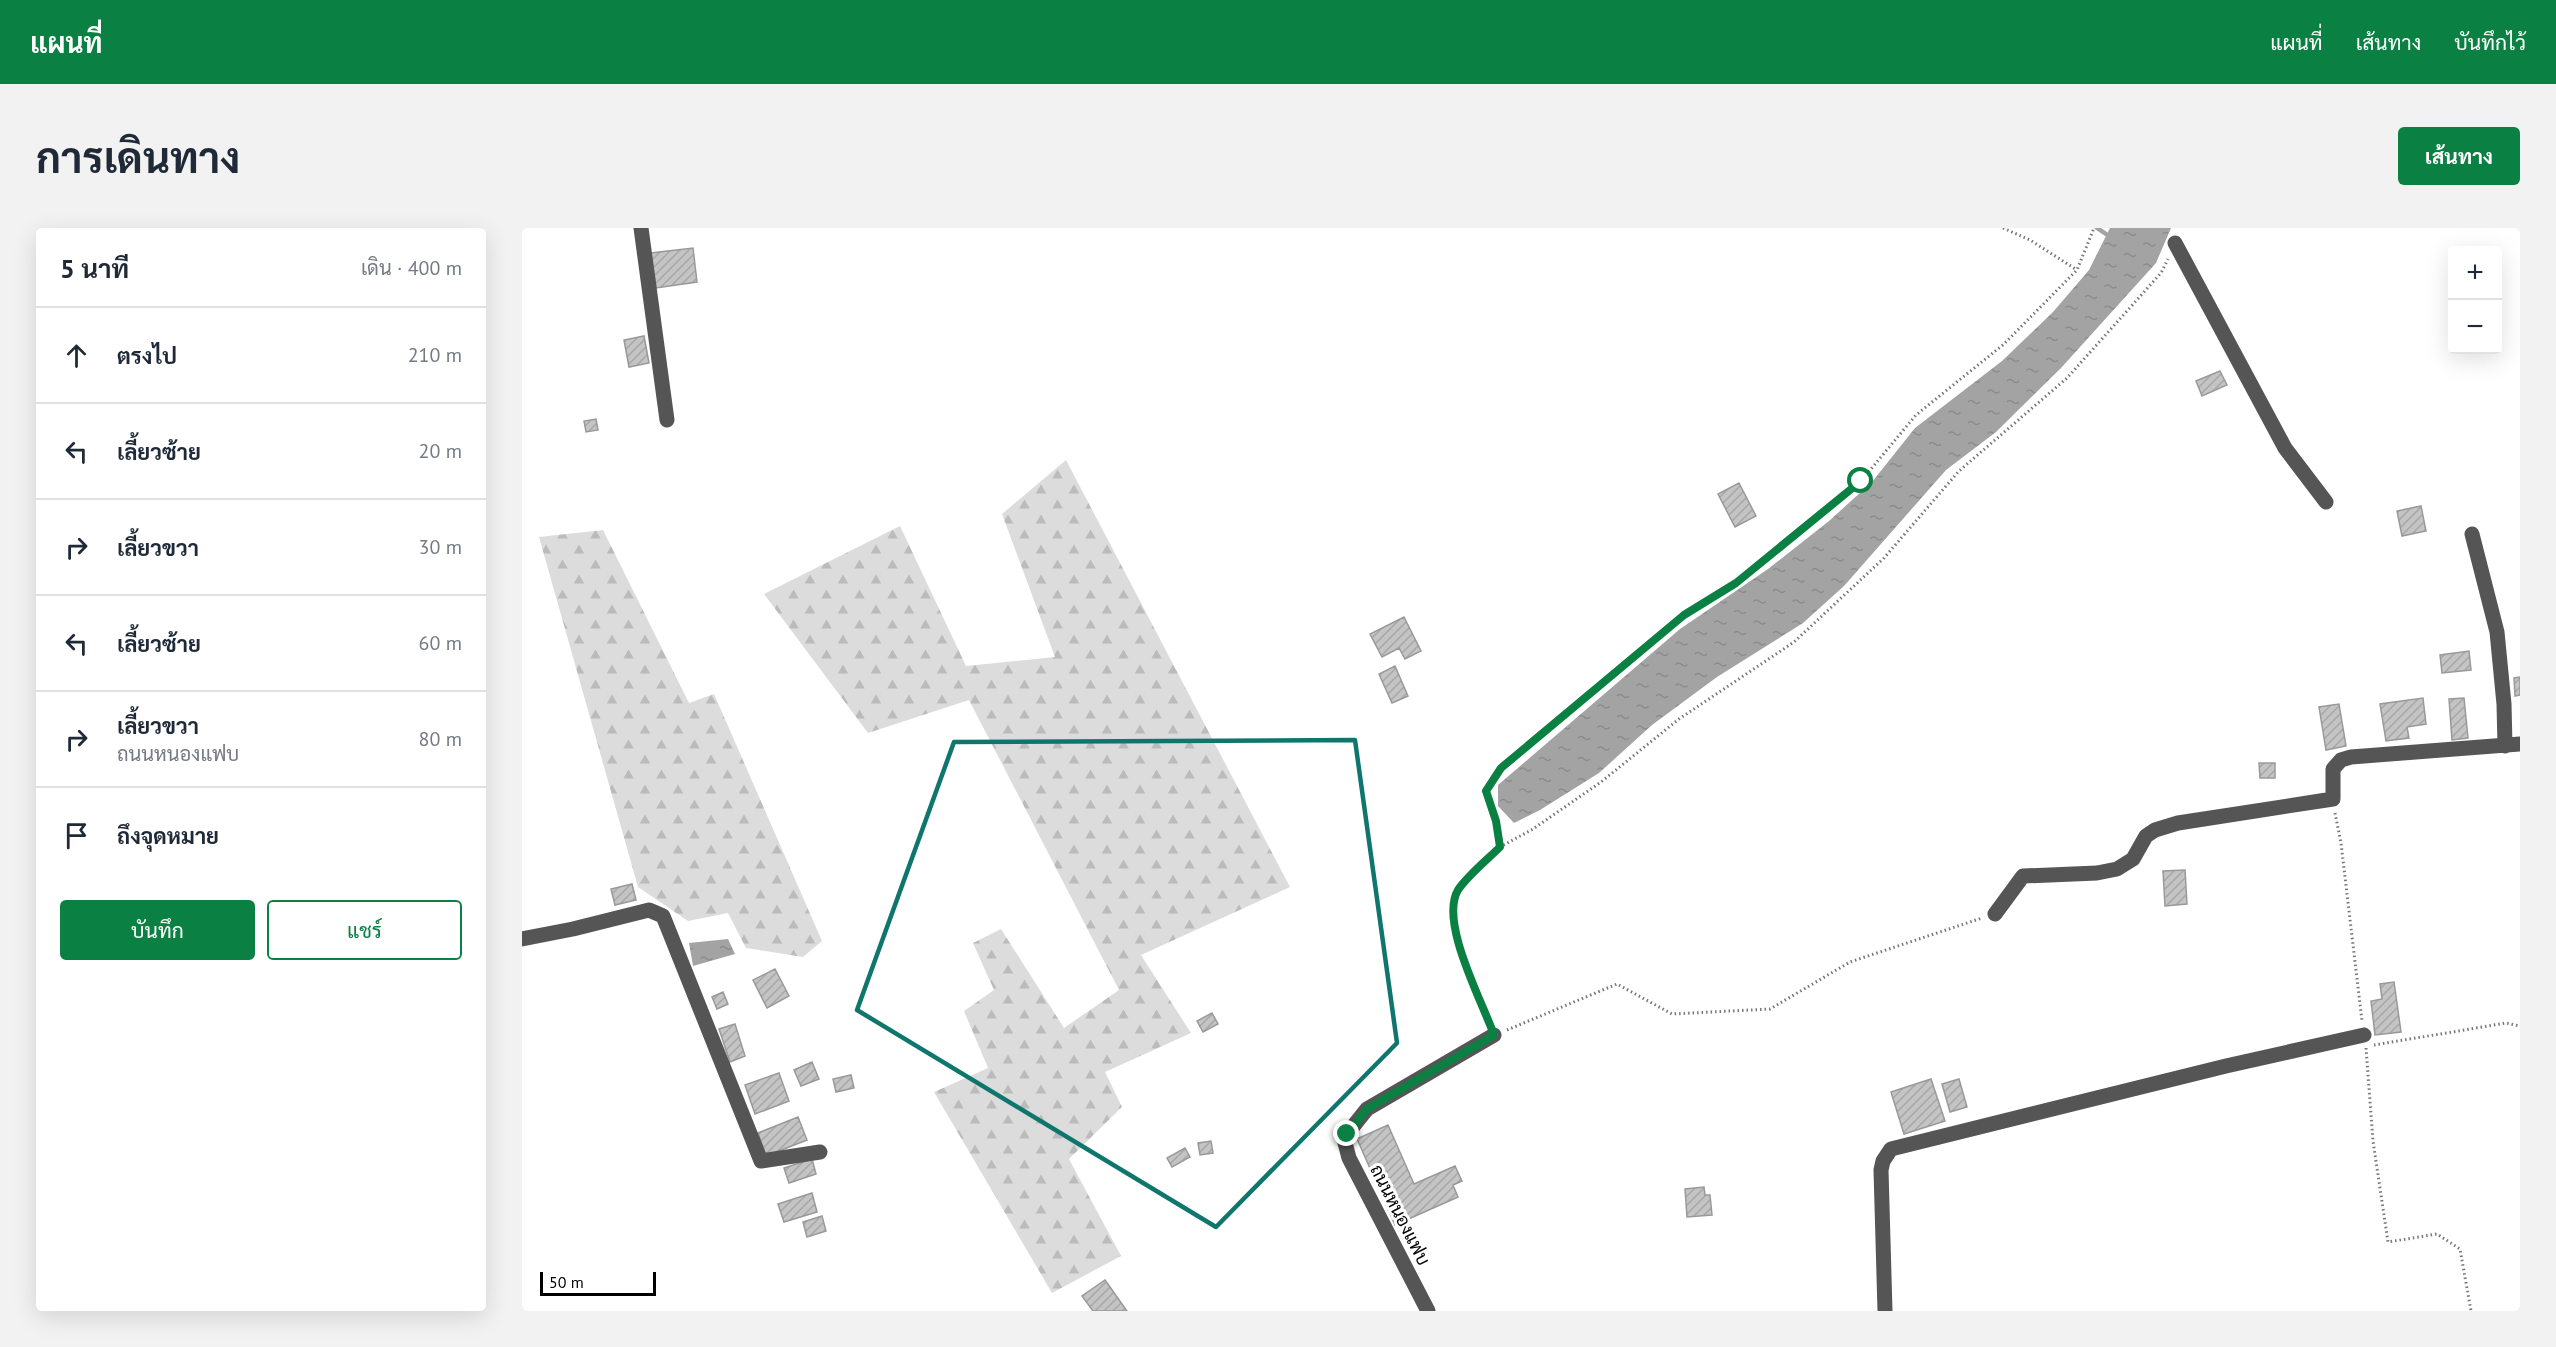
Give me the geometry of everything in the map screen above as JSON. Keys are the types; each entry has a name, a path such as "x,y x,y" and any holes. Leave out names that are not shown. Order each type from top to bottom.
{"street":[{"path":"641,228 667,420"},
{"path":"2175,243 2285,448 2326,502"},
{"path":"1995,914 2023,876 2097,873 2117,869 2133,859 2146,836 2155,830 2178,823 2332,799 2333,769 2341,760 2351,757 2512,745 2504,704 2498,642 2490,599 2472,534"},
{"path":"522,939 649,910 663,916 761,1161 820,1152"},
{"name":"ถนนหนองแฟบ","path":"1428,1311 1349,1158 1345,1143 1347,1134 1367,1109 1494,1035"},
{"path":"1885,1311 1881,1170 1883,1161 1891,1149 2215,1069 2364,1035"}],"path":[{"path":"2003,228 2030,240 2077,270"},
{"path":"1500,847 1496,821 1486,791 1501,768 1684,615 1736,583 1861,481 1916,415 2004,344 2077,270 2094,228"},
{"path":"1995,914 1850,962 1770,1009 1672,1014 1617,984 1494,1035 1456,941 1453,906 1458,890 1500,847 1543,822 1601,782 1679,719 1794,642 1884,558 1959,471 2067,378 2161,273 2175,243"},
{"path":"2332,799 2341,843 2364,1035"},
{"path":"2471,1311 2460,1250 2437,1234 2388,1242 2373,1141 2366,1047 2506,1023 2520,1026"}],"highlighted area":[{"path":"1355,740 1397,1043 1216,1227 857,1010 954,742"}],"green space":[{"path":"1066,460 1290,887 1141,955 1191,1033 1105,1072 1122,1107 1069,1159 1121,1256 1052,1293 934,1092 988,1068 964,1011 994,990 973,943 1001,929 1064,1028 1119,990 969,700 868,733 764,594 900,526 966,666 1055,657 1002,514"},
{"path":"603,530 689,703 714,694 822,941 803,957 746,948 728,913 688,921 638,887 539,537"}],"water":[{"path":"2110,228 2171,228 2156,263 2061,368 1996,432 1946,470 1844,586 1803,623 1717,677 1652,725 1599,773 1540,810 1514,823 1498,806 1498,785 1680,629 1768,569 1829,521 1872,482 1915,428 2002,361 2053,312 2089,270"},
{"path":"728,939 735,954 693,966 689,943"}],"building":[{"path":"693,248 697,282 656,288 651,253"},
{"path":"644,336 649,363 629,367 624,340"},
{"path":"2220,371 2227,385 2202,396 2196,381"},
{"path":"596,419 598,430 586,432 584,421"},
{"path":"1739,483 1756,516 1735,527 1718,494"},
{"path":"2421,506 2426,531 2402,536 2397,511"},
{"path":"1404,617 1421,651 1405,659 1399,648 1382,657 1370,634"},
{"path":"2469,651 2471,670 2442,673 2440,655"},
{"path":"1395,666 1408,696 1392,703 1379,674"},
{"path":"2520,677 2520,695 2515,696 2514,678"},
{"path":"2423,698 2426,724 2407,727 2409,738 2386,741 2380,704"},
{"path":"2464,698 2468,738 2452,740 2449,699"},
{"path":"2339,704 2346,746 2326,750 2319,707"},
{"path":"2259,763 2275,763 2275,778 2260,778"},
{"path":"2185,870 2187,904 2165,906 2163,871"},
{"path":"632,884 636,900 615,905 611,889"},
{"path":"775,969 789,996 767,1008 753,980"},
{"path":"2394,982 2401,1032 2375,1035 2371,1001 2382,999 2380,984"},
{"path":"723,992 728,1004 717,1009 712,997"},
{"path":"1212,1013 1218,1024 1203,1032 1197,1021"},
{"path":"735,1024 745,1056 730,1062 719,1029"},
{"path":"812,1062 819,1079 801,1086 794,1070"},
{"path":"779,1073 789,1101 755,1114 745,1085"},
{"path":"851,1075 854,1088 836,1092 833,1079"},
{"path":"1931,1079 1945,1121 1904,1134 1891,1092"},
{"path":"1959,1079 1967,1107 1950,1112 1942,1084"},
{"path":"798,1117 807,1140 766,1156 758,1133"},
{"path":"1388,1125 1414,1184 1455,1166 1462,1181 1453,1185 1458,1197 1395,1225 1357,1139"},
{"path":"1211,1141 1213,1153 1200,1155 1198,1143"},
{"path":"1185,1148 1190,1157 1172,1167 1167,1158"},
{"path":"812,1159 816,1174 789,1183 784,1168"},
{"path":"1704,1187 1705,1195 1710,1195 1712,1215 1687,1217 1685,1189"},
{"path":"812,1193 817,1212 784,1222 778,1204"},
{"path":"822,1216 826,1231 807,1237 803,1222"},
{"path":"1105,1280 1127,1311 1093,1311 1082,1296"}],"waterway":[{"path":"2097,228 2112,238"}],"route":[{"path":"1347,1134 1367,1109 1494,1035 1456,941 1453,906 1458,890 1500,847 1496,821 1486,791 1501,768 1684,615 1736,583 1861,481"}]}
